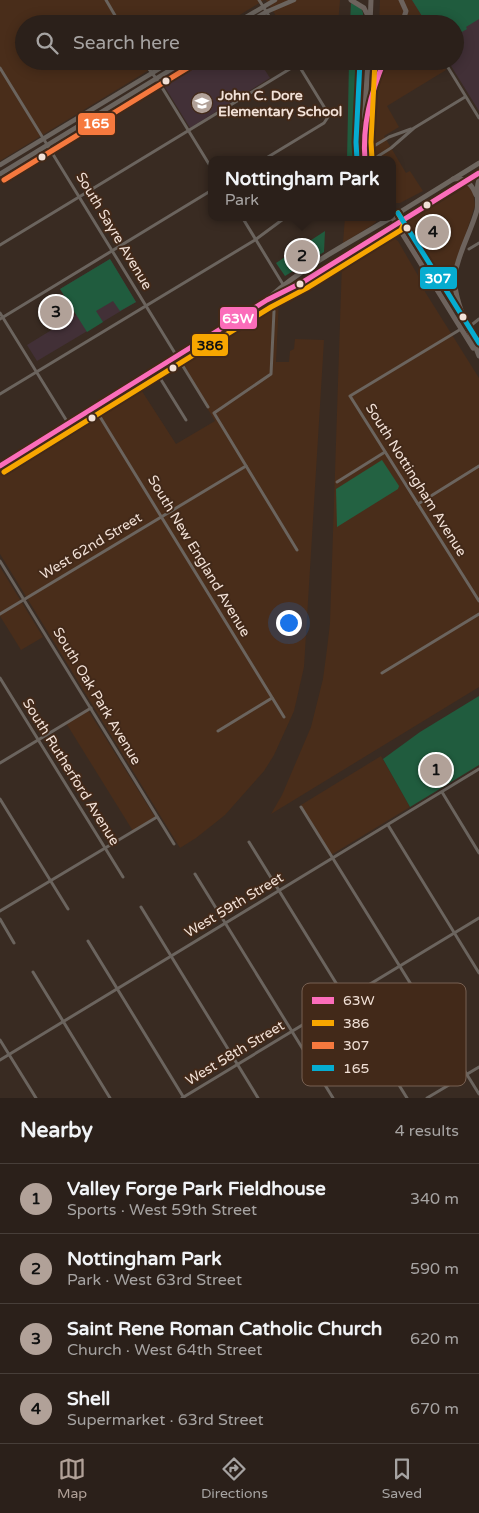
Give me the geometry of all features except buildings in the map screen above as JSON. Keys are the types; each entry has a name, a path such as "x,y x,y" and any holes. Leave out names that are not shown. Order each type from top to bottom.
{"main road":[{"path":"352,0 364,8 367,15"},
{"path":"370,15 371,0"},
{"path":"401,0 406,11 405,15"},
{"path":"364,156 367,70"},
{"path":"364,130 381,70"},
{"path":"396,215 479,163"},
{"path":"0,466 267,300 287,290 479,173"},
{"path":"453,179 460,178 466,181 474,189 478,200"},
{"path":"479,180 477,187 477,211 455,276 457,296 479,356"},
{"path":"267,300 307,269 385,221"},
{"path":"395,221 479,356"}],"street":[{"path":"106,0 115,15"},
{"path":"259,0 268,15"},
{"path":"248,15 275,0"},
{"path":"261,15 294,0"},
{"name":"South Sayre Avenue","path":"0,68 208,407"},
{"path":"149,70 208,163"},
{"path":"0,165 157,70"},
{"path":"0,174 170,70"},
{"path":"0,245 286,70"},
{"path":"270,156 324,123 328,117 326,110 301,70"},
{"path":"449,70 479,118"},
{"path":"378,156 391,148 414,128 465,97"},
{"path":"364,152 389,137 414,128"},
{"path":"68,423 1,316 208,192"},
{"path":"244,221 287,290"},
{"path":"0,394 256,240 281,221"},
{"path":"469,249 479,243"},
{"path":"267,300 274,311 272,374 214,413 297,550"},
{"path":"469,327 479,319"},
{"name":"South Nottingham Avenue","path":"462,328 350,396 479,601"},
{"path":"155,370 186,420"},
{"name":"South New England Avenue","path":"94,407 284,717"},
{"path":"337,482 385,452"},
{"name":"West 62nd Street","path":"0,614 246,466"},
{"path":"418,504 479,466"},
{"name":"South Oak Park Avenue","path":"0,561 174,844"},
{"path":"382,674 479,614"},
{"name":"South Rutherford Avenue","path":"0,678 123,877"},
{"path":"218,731 272,698"},
{"path":"0,763 91,708"},
{"name":"West 59th Street","path":"0,1060 479,769"},
{"path":"442,792 479,852"},
{"path":"0,799 68,910"},
{"path":"301,807 411,983"},
{"path":"0,911 157,817"},
{"path":"388,824 479,973"},
{"path":"249,842 336,983"},
{"path":"195,874 302,1048"},
{"path":"141,907 258,1098"},
{"name":"West 58th Street","path":"372,983 479,918"},
{"path":"0,919 14,942"},
{"path":"88,941 183,1098"},
{"path":"33,972 110,1098"},
{"name":"West 58th Street","path":"183,1098 302,1026"},
{"path":"0,1040 36,1098"},
{"path":"479,1066 467,1074 479,1094"},
{"path":"326,1086 333,1098"},
{"path":"400,1086 407,1098"},
{"path":"427,1098 447,1086"}],"shaded area":[{"path":"0,0 264,0 240,15 15,15 15,70 149,70 0,161"},
{"path":"266,0 340,0 339,15 275,15"},
{"path":"380,0 413,0 422,15 379,15"},
{"path":"412,0 479,0 479,111 454,70 464,70 464,15 421,15"},
{"name":"John C. Dore Elementary School","path":"174,70 265,70 270,78 190,128 160,79"},
{"path":"376,70 446,70 387,106 399,127 384,136 396,156 373,156"},
{"path":"396,156 406,173 410,171 423,191 400,203 396,203"},
{"path":"469,185 473,191 475,205 453,286 455,303 406,223"},
{"path":"345,221 376,221 371,226 343,243"},
{"path":"390,236 398,241 424,286 422,287 479,378 479,687 271,814 282,795 311,727 323,679 327,649 330,623 342,262"},
{"path":"110,259 136,302 37,361 27,345 76,315 60,289"},
{"path":"279,299 276,362 289,362 290,351 294,349 295,339 324,340 304,667 294,711 274,755 264,771 225,815 180,848 0,554 0,471 138,385 176,444 215,421 178,360"},
{"path":"0,567 43,637 21,650 0,616"},
{"path":"88,710 155,817 133,831 66,723"},
{"path":"381,756 410,807 331,855 301,805"}],"green space":[{"path":"412,0 479,0 479,19 466,27 467,29 464,31 464,15 421,15"},
{"path":"351,3 361,8 363,13 363,15 350,15"},
{"path":"349,70 359,70 355,156 347,156"},
{"path":"325,231 324,252 285,276 276,263"},
{"path":"110,259 136,302 120,311 113,301 96,311 103,322 87,332 60,289"},
{"path":"382,460 399,486 398,489 337,527 336,489"},
{"path":"479,696 479,765 410,807 383,759 420,732"}],"transit line":[{"name":"165","path":"4,180 184,70"},
{"name":"307","path":"357,156 360,70"},
{"name":"386","path":"372,156 375,70"},
{"name":"63W","path":"365,156 368,109 381,70"},
{"name":"63W","path":"0,466 267,300 303,282 479,173"},
{"name":"386","path":"4,472 271,307 307,288 401,230 404,223 398,213"},
{"name":"307","path":"398,213 479,343"}],"place":[{"name":"John C. Dore Elementary School","path":"202,103"},
{"name":"Shell","path":"433,232"},
{"name":"Nottingham Park","path":"302,256"},
{"name":"Saint Rene Roman Catholic Church","path":"56,312"},
{"name":"Valley Forge Park Fieldhouse","path":"436,770"}]}
